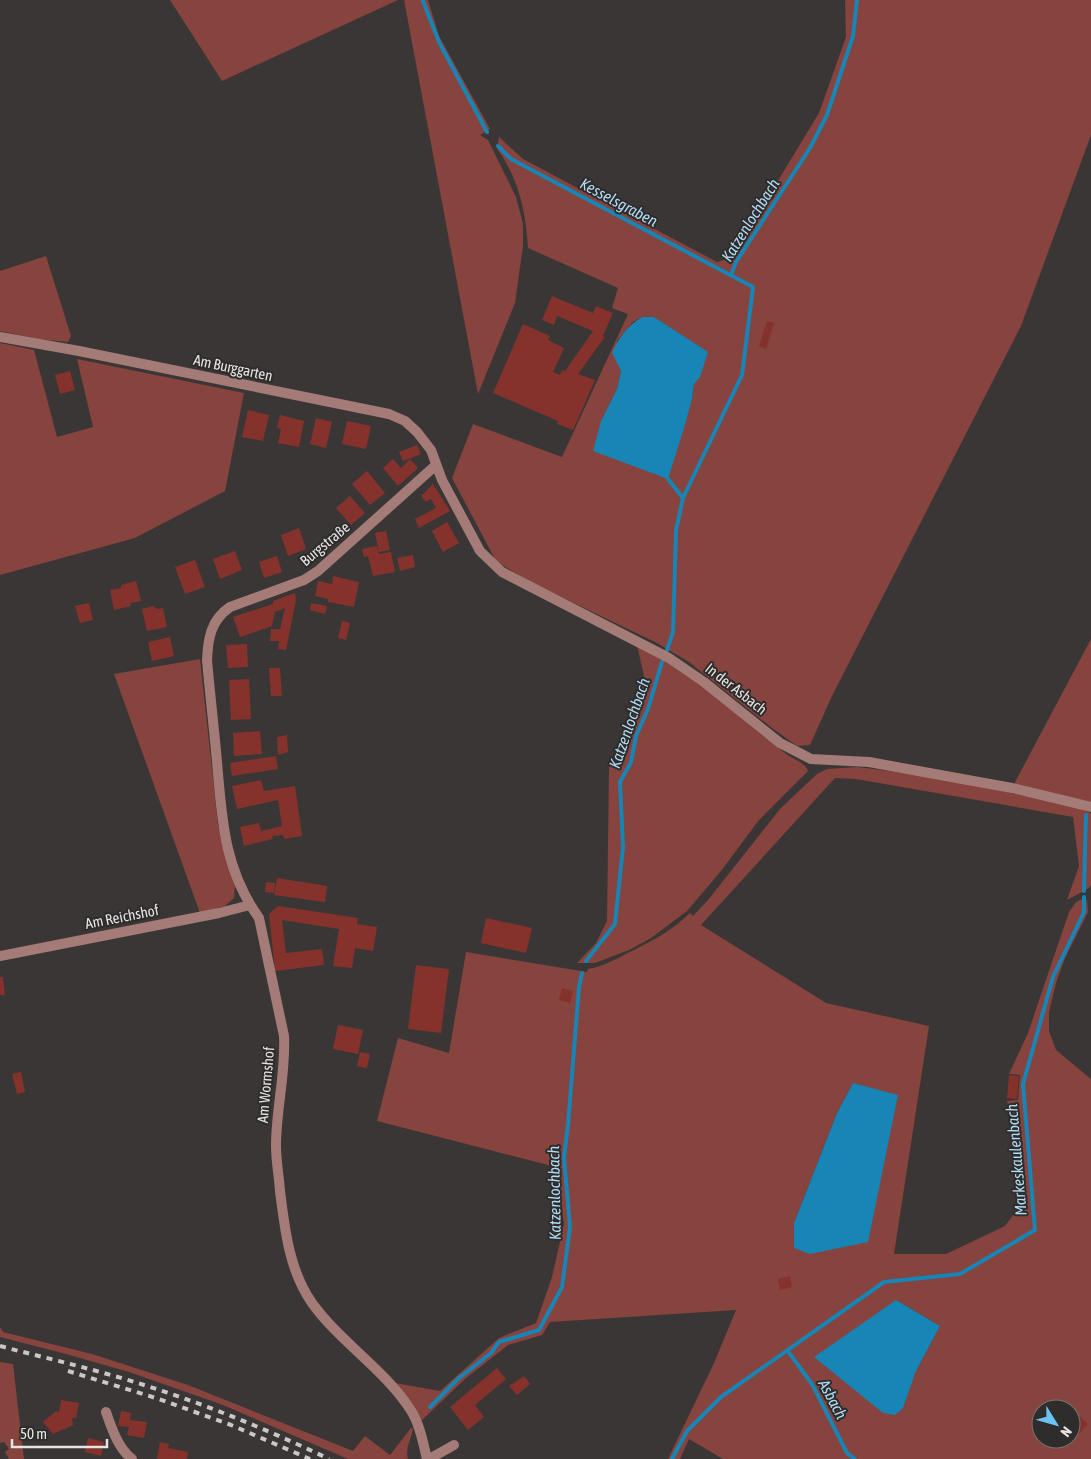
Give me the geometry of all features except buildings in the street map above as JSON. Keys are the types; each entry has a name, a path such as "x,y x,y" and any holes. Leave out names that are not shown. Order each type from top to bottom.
{"street":[{"name":"Am Burggarten","path":"0,337 79,351 388,414 405,421 417,432 431,450 436,465"},
{"name":"Burgstraße","path":"208,647 214,621 221,613 230,607 304,580 318,571 436,465"},
{"name":"In der Asbach","path":"436,465 480,552 493,565 502,572 670,658 704,682 780,743 811,759 869,762 1012,788 1091,807"},
{"name":"Am Wormshof","path":"208,647 208,667 223,829 238,882 259,918 284,1036 285,1054 276,1146 284,1224 289,1252 300,1281 312,1303 328,1322 388,1382 410,1409 418,1425 428,1459 454,1445"},
{"name":"Am Reichshof","path":"0,956 219,914 250,905"},
{"path":"106,1412 113,1432 126,1454 132,1459"}],"shaded area":[{"path":"170,0 398,0 222,81"},
{"path":"404,0 428,0 439,36 490,129 480,135 488,140 516,197 523,224 523,246 515,303 478,394"},
{"path":"845,0 1091,0 1091,135 1021,326 832,696 810,745 797,746 689,662 657,643 528,581 496,561 452,478 473,424 562,457 628,314 612,308 618,288 528,248 520,196 511,172 497,149 499,137 523,159 717,262 731,258 819,113 846,37","holes":["642,317 654,317 673,330 695,382 692,399 601,421 617,389 621,371 617,361 617,341 633,322"]},
{"path":"46,256 71,336 68,342 38,339 0,331 0,271"},
{"path":"0,343 34,350 57,437 93,427 77,359 244,393 225,491 135,538 0,575"},
{"path":"1091,639 1091,802 1014,784"},
{"path":"637,645 677,667 696,681 767,739 804,765 808,771 759,820 721,871 687,911 651,938 629,950 595,963 577,963 596,943 607,921 609,768 644,676"},
{"path":"200,659 218,825 235,886 234,898 225,906 200,913 114,674"},
{"path":"857,767 884,770 993,789 1074,806 1091,814 1091,885 1067,900 1079,866 1073,817 856,779 835,778 701,925 826,1003 929,1026 894,1254 946,1254 1005,1226 1014,1214 1022,1188 1024,1187 1019,1147 1007,1101 1018,1100 1020,1075 1009,1074 1028,1033 1069,912 1076,902 1082,899 1087,900 1088,912 1065,958 1056,983 1049,1012 1049,1031 1056,1050 1091,1079 1091,1459 723,1459 689,1439 680,1459 668,1459 714,1363 736,1310 550,1322 542,1335 508,1345 465,1379 420,1422 395,1383 440,1391 499,1338 536,1323 552,1277 564,1224 556,1167 377,1121 398,1038 449,1053 466,952 587,972 588,969 606,964 667,932 690,913 693,916 708,900 780,809 817,774 827,769","holes":["853,1083 794,1248 794,1223 837,1113","896,1300 940,1326 916,1371"]},
{"path":"0,1327 3,1332 92,1354 188,1385 353,1451 365,1436 390,1455 411,1428 413,1429 408,1448 408,1459 348,1459 223,1405 129,1372 0,1337"},
{"path":"0,1362 13,1364 24,1459 9,1459 5,1452 9,1449 4,1442 0,1443"}],"water":[{"path":"642,317 654,317 708,352 700,377 694,384 692,399 668,479 593,451 601,421 617,389 621,371 612,353 624,332"},
{"path":"853,1083 898,1095 868,1242 810,1254 794,1248 794,1223 837,1113"},
{"path":"896,1300 940,1326 916,1371 903,1408 895,1415 883,1413 814,1357"}],"waterway":[{"name":"Katzenlochbach","path":"731,275 736,262 810,148 827,115 853,36 857,0"},
{"name":"Kesselsgraben","path":"423,1 439,42 487,132"},
{"name":"Katzenlochbach","path":"498,146 511,159 753,287 742,375 683,498 676,530 673,632 667,650"},
{"path":"668,479 683,498"},
{"name":"Katzenlochbach","path":"586,961 615,924 623,847 620,782 631,762 636,736 648,709 662,662"},
{"name":"Markeskaulenbach","path":"1084,891 1086,815"},
{"name":"Markeskaulenbach","path":"672,1459 687,1431 721,1397 884,1282 960,1274 1035,1230 1023,1084 1053,977 1084,912 1084,897"},
{"name":"Katzenlochbach","path":"430,1407 459,1378 491,1353 499,1342 539,1330 562,1287 570,1227 564,1157 579,987 582,973"},
{"name":"Asbach","path":"787,1350 812,1384 847,1453 855,1459"}],"railway":[{"path":"0,1346 78,1366 181,1397 271,1432 329,1459"},
{"path":"68,1371 159,1399 231,1425 310,1459"}]}
